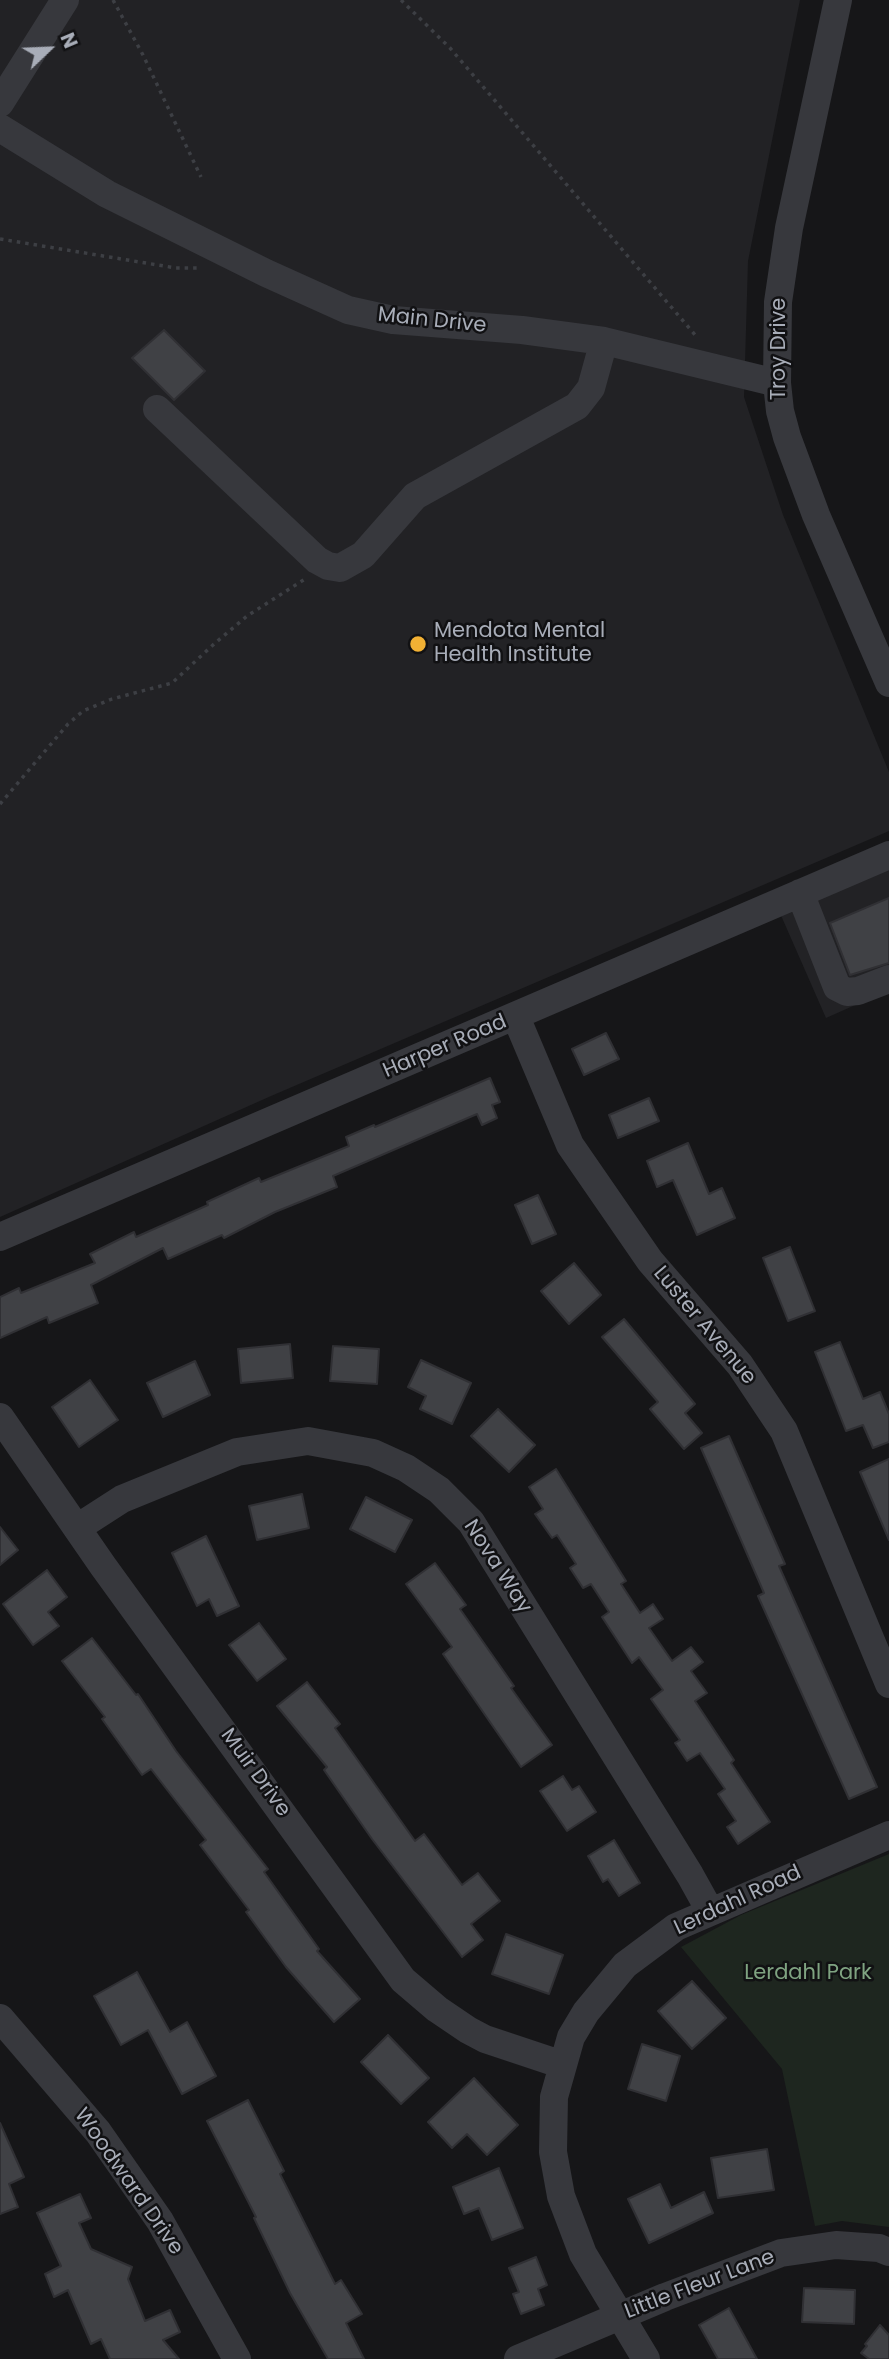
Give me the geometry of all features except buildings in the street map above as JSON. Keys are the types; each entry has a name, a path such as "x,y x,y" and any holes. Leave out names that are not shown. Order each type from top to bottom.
{"street":[{"path":"0,103 65,0"},
{"name":"Troy Drive","path":"838,0 789,228 778,302 777,383 780,411 787,437 806,489 889,683"},
{"name":"Main Drive","path":"0,128 107,194 266,273 348,310 381,318 522,330 604,341 777,383"},
{"path":"157,409 317,560 340,568 363,555 415,496 577,406 591,388 604,341"},
{"name":"Harper Road","path":"0,1237 889,855"},
{"path":"800,893 836,987 848,992 858,991 889,979"},
{"name":"Luster Avenue","path":"516,1017 570,1145 650,1261 740,1365 784,1431 889,1684"},
{"name":"Muir Drive","path":"0,1417 403,1980 437,2009 468,2030 485,2039 563,2065"},
{"name":"Nova Way","path":"77,1528 122,1499 237,1452 308,1441 373,1453 406,1468 439,1490 471,1522 710,1911"},
{"name":"Lerdahl Road","path":"646,2359 583,2254 561,2196 553,2152 554,2097 571,2038 586,2012 625,1965 676,1927 889,1835"},
{"name":"Woodward Drive","path":"0,2018 98,2132 160,2221 237,2359"},
{"name":"Little Fleur Lane","path":"518,2359 665,2297 781,2253 836,2245 879,2248 889,2252"}],"path":[{"path":"113,0 144,55 201,177"},
{"path":"401,0 450,48 696,336"},
{"path":"0,239 176,268 225,268 232,254"},
{"path":"0,804 68,724 83,711 112,699 172,683 247,616 275,596 328,566"}],"shaded area":[{"name":"Mendota Mental Health Institute","path":"0,0 800,0 748,261 744,397 783,515 889,772 889,831 271,1096 0,1217"},
{"path":"889,856 889,990 826,1018 776,904"}],"green space":[{"name":"Lerdahl Park","path":"889,1854 889,2227 842,2221 815,2226 782,2069 681,1947 741,1915"}],"place":[{"name":"Mendota Mental Health Institute","path":"418,644"}]}
